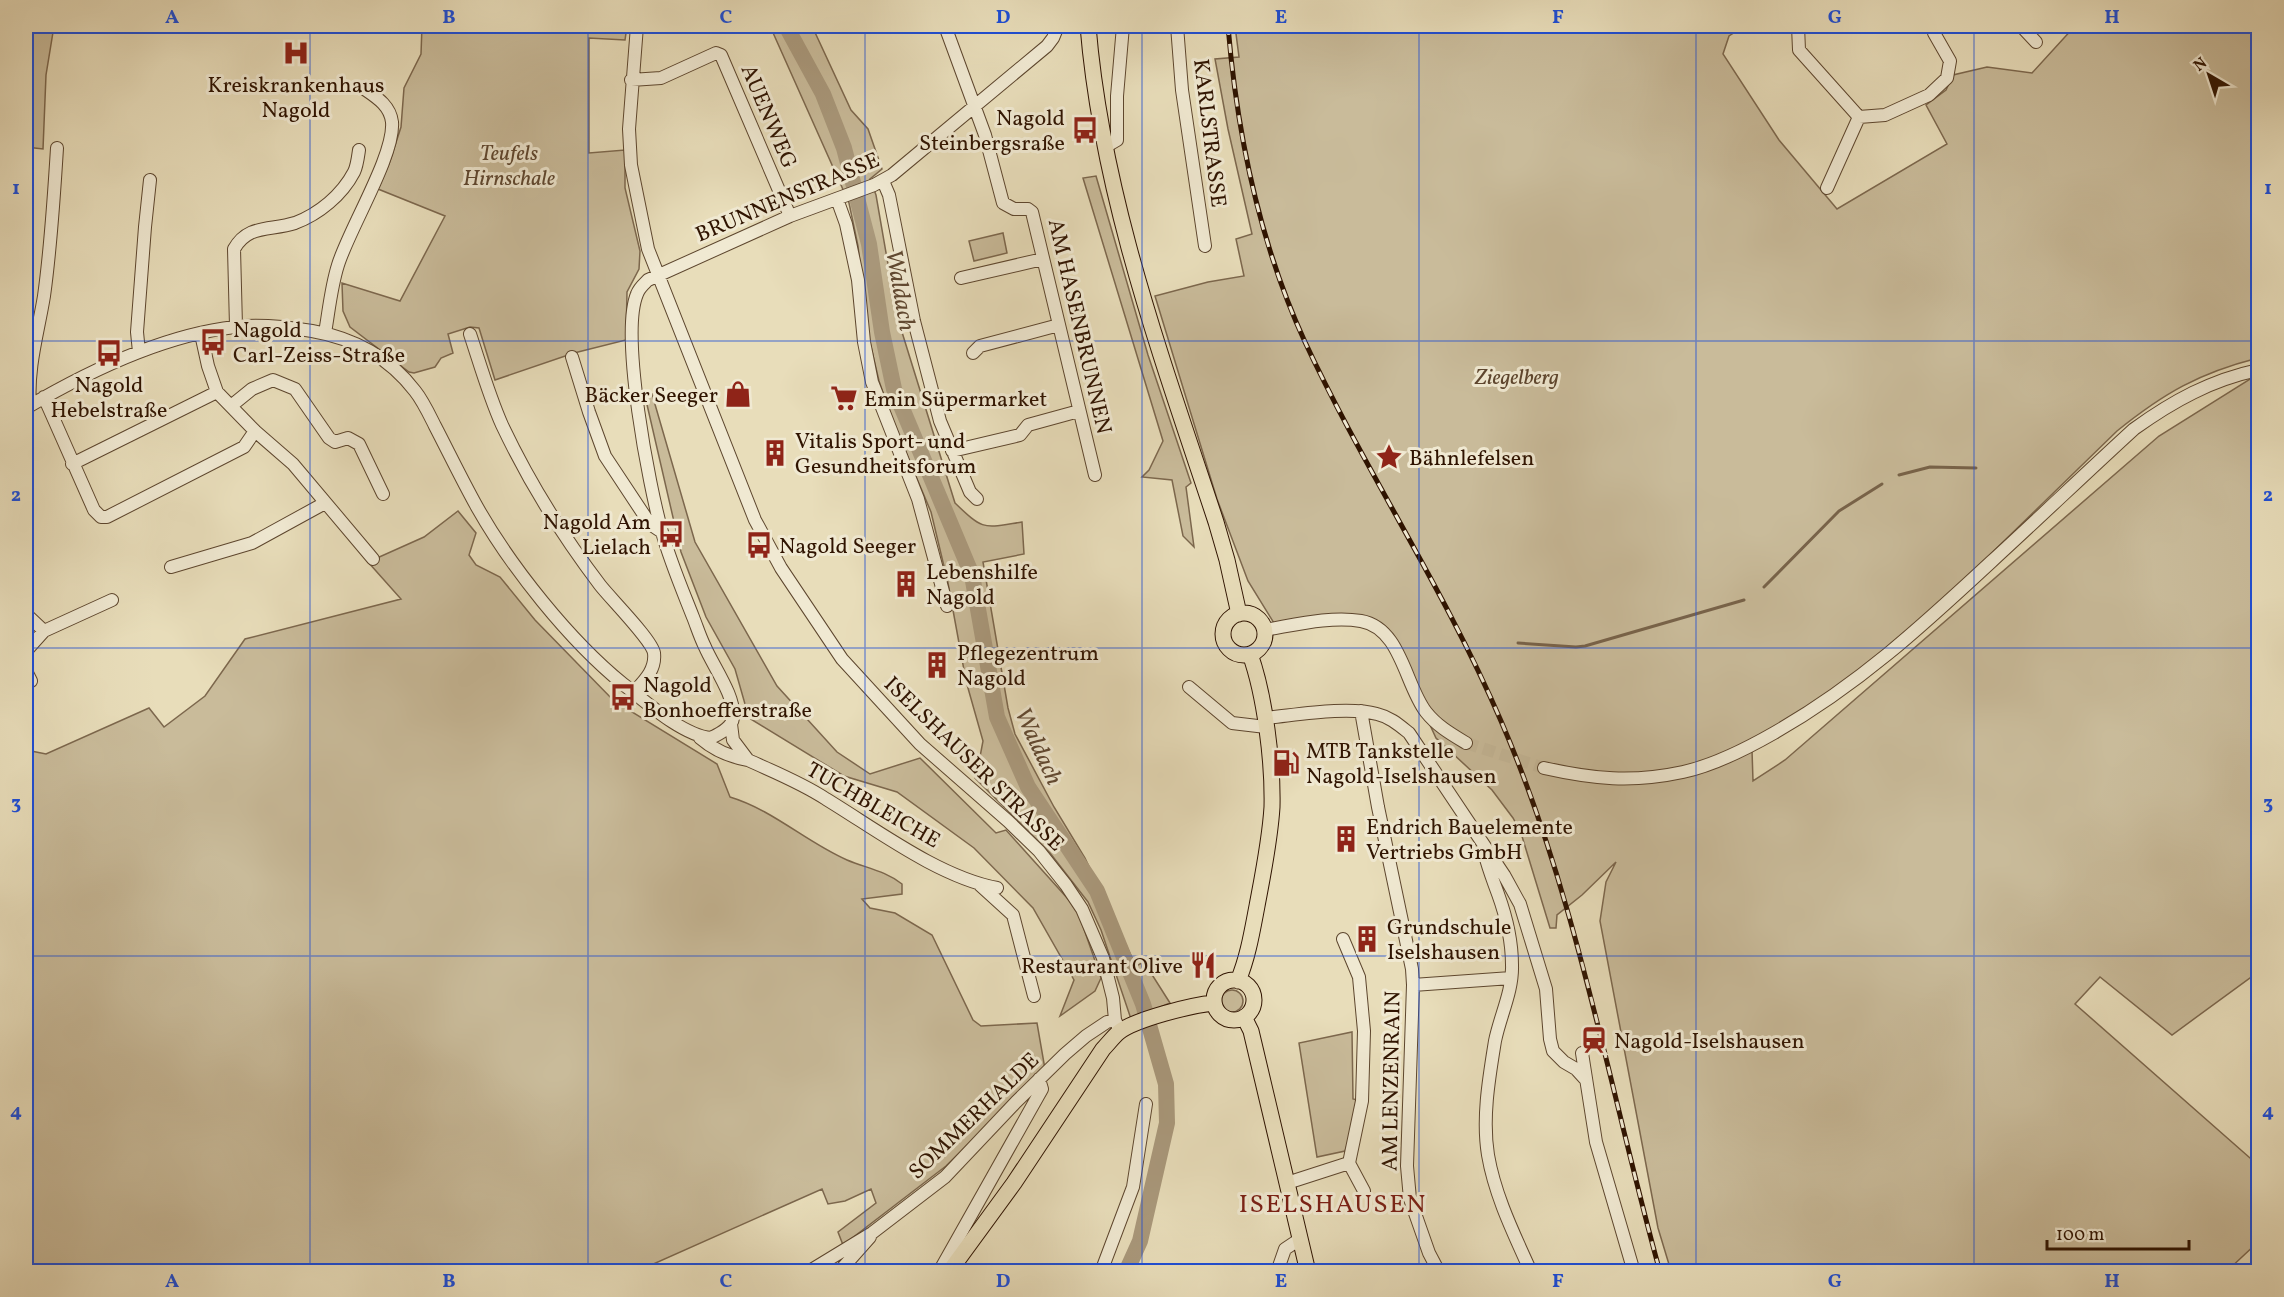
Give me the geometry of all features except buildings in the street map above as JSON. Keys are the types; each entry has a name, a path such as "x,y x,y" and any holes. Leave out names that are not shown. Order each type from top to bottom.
{"main road":[{"path":"1088,26 1092,73 1105,147 1140,288 1216,522 1239,614"},
{"path":"1239,614 1258,619 1264,630 1263,642 1250,654 1237,654 1227,646 1224,640 1223,633 1228,621 1239,614"},
{"path":"1238,981 1244,967 1253,929 1272,805 1266,723 1250,654"},
{"path":"1238,981 1249,988 1253,1000 1249,1013 1244,1017 1231,1020 1219,1014 1214,997 1220,986 1226,982 1238,981"},
{"path":"949,1272 1014,1183 1118,1026 1141,1022 1200,1004 1214,1003"},
{"path":"1244,1017 1251,1031 1308,1272"}],"street":[{"name":"ISELSHAUSER STRASSE","path":"637,26 629,129 631,165 648,249 754,520 782,568 842,659 920,744 1016,829 1039,852 1066,885 1082,909 1103,958 1118,1026"},
{"path":"945,26 974,106"},
{"name":"BRUNNENSTRASSE","path":"662,532 641,428 632,341 636,296 648,280 790,216 879,183 1047,46 1058,26"},
{"path":"1105,147 1117,140 1117,96 1123,26"},
{"name":"KARLSTRASSE","path":"1177,26 1182,90 1205,246"},
{"path":"1798,26 1799,50 1859,117"},
{"path":"1859,117 1885,115 1929,95 1947,78 1950,61 1934,33 1934,26"},
{"path":"2021,26 2036,42"},
{"name":"AUENWEG","path":"632,80 661,78 703,57 716,53 722,55 790,216"},
{"path":"325,333 338,265 387,151 392,123 382,101 363,88"},
{"name":"AM HASENBRUNNEN","path":"974,106 985,135 1003,203 1014,209 1028,209 1032,212 1095,475"},
{"path":"1827,188 1859,117"},
{"path":"28,407 28,382 44,297 57,148"},
{"path":"236,326 234,249 240,238 258,230 295,223 324,208 354,172 359,150"},
{"path":"139,352 137,332 150,180"},
{"path":"879,183 889,195 914,321 940,421 970,492 977,499"},
{"path":"842,197 858,280 864,342 872,382 918,500 947,606"},
{"path":"962,278 1043,259"},
{"path":"973,353 980,346 1059,325"},
{"name":"TUCHBLEICHE","path":"28,407 90,372 139,352 236,326 290,327 325,333 354,342 398,371 416,391 477,507 515,565 554,614 588,651 634,693 718,750 734,758 747,760 824,797 924,858 980,884 997,888"},
{"path":"201,334 217,392 255,431 293,464 373,559"},
{"path":"470,334 502,423 550,513 601,586 646,639 654,652 651,672 634,693"},
{"path":"572,357 605,456 650,524 662,532 705,647 733,706 731,724 733,740 747,760"},
{"path":"1544,768 1615,780 1659,776 1684,772 1752,746 1794,722 1870,671 1914,634 2134,429 2188,393 2216,381 2259,370"},
{"path":"231,406 252,389 273,380 295,389 329,438 335,442 348,438 359,444 383,494"},
{"path":"72,464 217,392"},
{"path":"44,397 93,510 100,518 107,517 244,447 255,431"},
{"path":"952,451 1020,435 1028,425 1079,411"},
{"path":"171,567 252,543 325,503"},
{"path":"26,651 44,631 112,600"},
{"path":"26,614 44,631"},
{"path":"1264,630 1320,621 1363,621 1382,632 1395,649 1425,710 1448,733 1466,743"},
{"path":"1189,687 1232,723 1266,723 1361,711 1393,720 1408,733 1488,851 1520,904 1546,989 1553,1051 1587,1080"},
{"name":"AM LENZENRAIN","path":"1361,711 1413,985 1407,1166 1410,1199 1429,1253 1439,1272"},
{"path":"700,737 711,738 731,724"},
{"path":"1488,851 1485,855 1487,865 1499,896 1509,935 1512,965 1491,1072 1486,1115 1488,1155 1503,1209 1531,1272"},
{"name":"TUCHBLEICHE","path":"980,884 1013,915 1034,996"},
{"path":"1343,939 1359,977 1364,1031 1362,1101 1349,1163 1364,1191"},
{"path":"1413,985 1511,978"},
{"name":"SOMMERHALDE","path":"839,1272 869,1241 872,1233 945,1177 1040,1079 1086,1036 1107,1022 1118,1026"},
{"path":"1582,1053 1596,1142 1634,1272"},
{"path":"939,1272 1042,1089 1040,1079"},
{"path":"1101,1272 1133,1187 1146,1104"},
{"path":"1287,1183 1349,1163"},
{"path":"808,1272 872,1233"},
{"path":"1277,1272 1286,1249 1300,1239"}],"green space":[{"path":"26,26 54,26 46,75 43,149 26,147"},
{"name":"Teufels Hirnschale","path":"422,26 627,26 625,40 589,38 589,153 625,150 625,188 640,251 639,269 627,292 626,340 574,353 495,380 479,328 470,327 448,334 453,353 441,358 435,367 414,373 409,372 350,327 343,311 342,283 400,301 445,216 378,189 401,127 404,88 421,54"},
{"path":"770,26 812,26 851,110 868,129 882,169 870,179 876,195 897,316 955,503 972,519 985,525 999,526 1022,522 1024,554 983,562 1008,708 1015,734 1054,807 1085,858 1136,966 1144,962 1170,1003 1131,1019 1101,930 1088,902 1050,853 975,778 976,773 984,775 986,764 979,762 983,741 966,681 948,583 931,512 896,429 879,381 868,334 858,246 849,203"},
{"name":"Ziegelberg","path":"1235,26 1736,26 1735,32 1729,36 1723,54 1779,140 1837,209 1947,144 1926,105 1946,90 1953,75 1987,67 2032,73 2073,26 2258,26 2258,358 2218,370 2183,386 2117,431 1963,581 1860,673 1752,750 1753,781 1785,760 2159,436 2258,374 2258,972 2172,1035 2100,977 2075,1004 2258,1165 2258,1242 2227,1271 1671,1271 1658,1228 1600,921 1606,882 1616,862 1582,895 1557,915 1556,928 1550,928 1521,833 1513,818 1492,790 1436,738 1395,649 1363,621 1277,628 1248,581 1217,499 1155,296 1208,282 1244,276 1236,239 1252,234 1215,59 1239,57"},
{"path":"1096,176 1148,355 1191,483 1186,487 1194,547 1183,536 1172,480 1142,477 1149,470 1163,441 1083,178"},
{"path":"1003,233 1007,253 974,261 969,241"},
{"path":"652,394 695,542 777,686 837,752 870,774 920,758 996,833 1006,830 1077,909 1101,978 1095,991 1060,1016 1074,980 1033,908 974,848 897,792 844,776 749,718 735,669 706,617 681,552 645,396"},
{"path":"458,511 476,533 469,555 476,565 500,577 535,620 614,701 717,764 730,797 761,810 832,853 883,873 902,884 902,894 862,899 870,908 895,913 932,935 973,1020 981,1026 1037,1023 1045,1069 946,1166 843,1245 838,1232 876,1203 871,1189 845,1201 828,1204 822,1189 651,1265 650,1271 26,1271 26,750 46,754 149,708 164,727 205,696 245,639 401,599 368,562 424,537"},
{"path":"1232,990 1240,993 1243,1001 1240,1009 1232,1012 1224,1009 1221,1001 1224,993"},
{"path":"1352,1032 1353,1099 1362,1101 1345,1151 1317,1157 1299,1043"}],"waterway":[{"name":"Waldach","path":"786,26 823,94 844,148 869,244 882,332 894,389 972,575 997,717 1028,787 1097,891 1143,1004 1166,1084 1167,1123 1140,1241 1126,1272"},
{"path":"1899,475 1930,467 1976,468"},
{"path":"1764,587 1839,511 1882,484"},
{"path":"1518,643 1585,646 1744,600"}],"tunnel":[{"path":"1466,743 1544,768"}],"railway":[{"path":"1228,26 1244,147 1275,266 1305,342 1328,390 1479,672 1528,788 1551,855 1590,993 1660,1272"}],"place":[{"name":"Kreiskrankenhaus Nagold","path":"296,53"},
{"name":"Nagold Steinbergsraße","path":"1085,130"},
{"name":"Nagold Carl-Zeiss-Straße","path":"213,342"},
{"name":"Nagold Hebelstraße","path":"109,353"},
{"name":"Bäcker Seeger","path":"738,394"},
{"name":"Emin Süpermarket","path":"844,398"},
{"name":"Vitalis Sport- und Gesundheitsforum","path":"775,453"},
{"name":"Bähnlefelsen","path":"1389,457"},
{"name":"Nagold Am Lielach","path":"671,534"},
{"name":"Nagold Seeger","path":"759,545"},
{"name":"Lebenshilfe Nagold","path":"906,584"},
{"name":"Pflegezentrum Nagold","path":"937,665"},
{"name":"Nagold Bonhoefferstraße","path":"623,697"},
{"name":"MTB Tankstelle Nagold-Iselshausen","path":"1286,763"},
{"name":"Endrich Bauelemente Vertriebs GmbH","path":"1346,839"},
{"name":"Grundschule Iselshausen","path":"1367,939"},
{"name":"Restaurant Olive","path":"1203,965"},
{"name":"Nagold-Iselshausen","path":"1594,1040"}],"district":[{"name":"ISELSHAUSEN","path":"1333,1203"}]}
